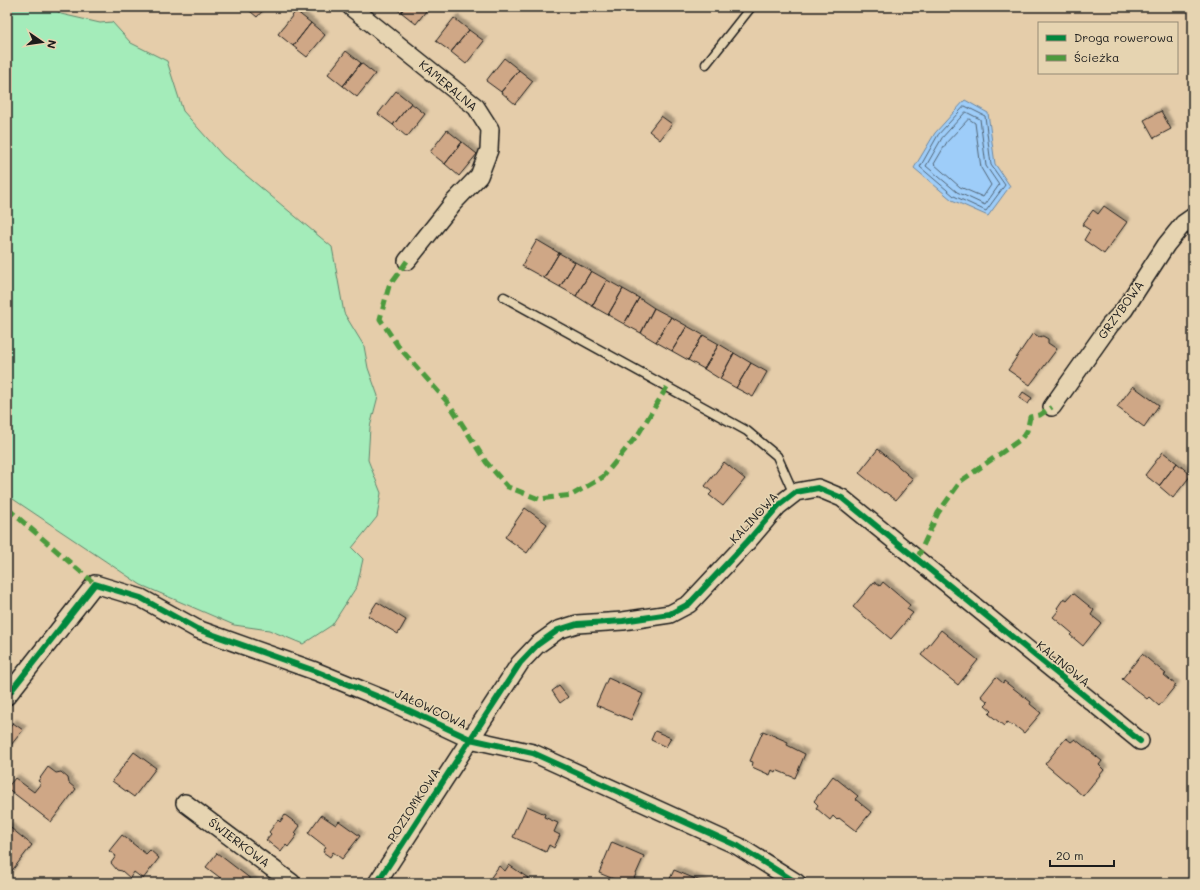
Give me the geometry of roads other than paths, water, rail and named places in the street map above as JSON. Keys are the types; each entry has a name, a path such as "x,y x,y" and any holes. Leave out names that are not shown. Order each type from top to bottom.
{"street":[{"name":"KAMERALNA","path":"351,7 476,107 490,129 489,150 479,176 454,202 407,261"},
{"name":"GRZYBOWA","path":"1052,407 1110,325 1124,310 1166,245 1183,224 1193,217"},
{"name":"KALINOWA","path":"470,739 520,663 537,644 558,630 577,624 649,618 670,614 689,604 778,506 794,494 818,488 842,498 1140,741"},
{"name":"JAŁOWCOWA","path":"7,696 95,584 141,598 198,630 315,671 391,702 470,739 533,753 738,846 797,883"},
{"name":"POZIOMKOWA","path":"377,883 470,739"},
{"name":"ŚWIERKOWA","path":"186,802 292,883"}],"lane":[{"path":"706,64 751,7"},
{"name":"KALINOWA","path":"504,297 747,431 777,456 794,494"}],"water":[{"path":"965,100 988,113 995,164 1010,186 988,216 952,200 914,168 935,133"}]}
